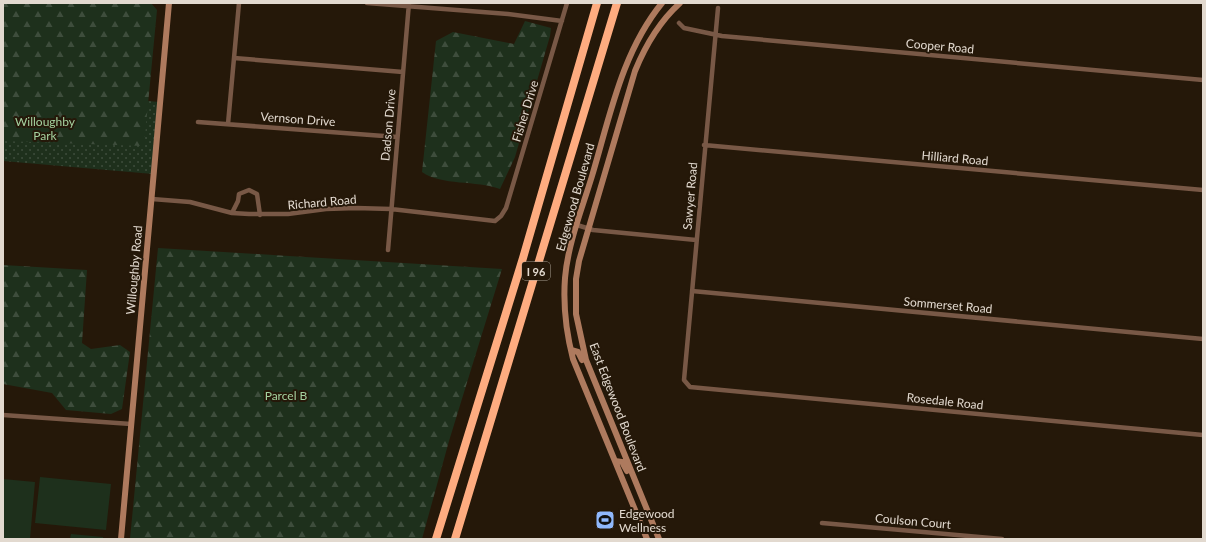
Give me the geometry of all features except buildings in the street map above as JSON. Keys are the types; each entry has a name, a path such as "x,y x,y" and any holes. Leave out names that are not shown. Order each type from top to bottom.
{"highway":[{"name":"I 96","path":"436,539 523,258 597,3"},
{"name":"I 96","path":"455,539 617,3"}],"street":[{"name":"Willoughby Road","path":"121,539 169,3"},
{"path":"228,124 239,3"},
{"path":"367,3 409,5 562,21"},
{"name":"Fisher Drive","path":"495,221 506,208 567,3"},
{"name":"Edgewood Boulevard","path":"647,539 571,350 566,328 564,294 567,264 577,225 632,48 650,17 662,3"},
{"name":"East Edgewood Boulevard","path":"659,539 586,360 579,334 576,314 576,279 588,228 642,54 660,24 680,3"},
{"name":"Dadson Drive","path":"388,250 409,5"},
{"name":"Sawyer Road","path":"686,384 684,380 714,34 718,8"},
{"name":"Cooper Road","path":"679,23 684,28 714,34 1203,80"},
{"path":"234,58 403,72"},
{"name":"Vernson Drive","path":"198,122 397,137"},
{"name":"Hilliard Road","path":"704,146 1203,190"},
{"path":"232,213 238,201 239,194 249,190 257,194 260,215"},
{"name":"Richard Road","path":"152,199 190,202 232,213 260,215 288,214 326,209 391,209 495,221"},
{"path":"577,225 588,228 696,240"},
{"name":"Sommerset Road","path":"692,291 1203,339"},
{"path":"571,350 575,350 580,355 590,382 597,388"},
{"name":"Rosedale Road","path":"686,384 706,388 1203,435"},
{"path":"588,395 593,398 604,426 607,428 613,427"},
{"path":"3,415 131,424"},
{"path":"615,461 620,461 624,465 636,494 642,498"},
{"name":"Coulson Court","path":"822,523 1002,539"}],"green space":[{"path":"3,3 151,3 157,10 144,146 3,141"},
{"path":"525,21 551,28 550,36 515,157 500,189 491,186 439,179 422,172 436,41 453,32 514,44"},
{"name":"Willoughby Park","path":"3,87 159,102 153,174 3,161"},
{"name":"Parcel B","path":"158,248 502,269 449,441 422,539 130,539"},
{"path":"3,265 87,270 82,343 91,349 120,345 130,352 122,409 111,414 66,410 52,393 3,384"},
{"path":"40,477 111,484 106,530 35,523"},
{"path":"3,479 35,482 30,539 3,539"},
{"path":"71,534 103,537 103,539 70,539"}],"place":[{"name":"Edgewood Wellness","path":"605,520"}]}
